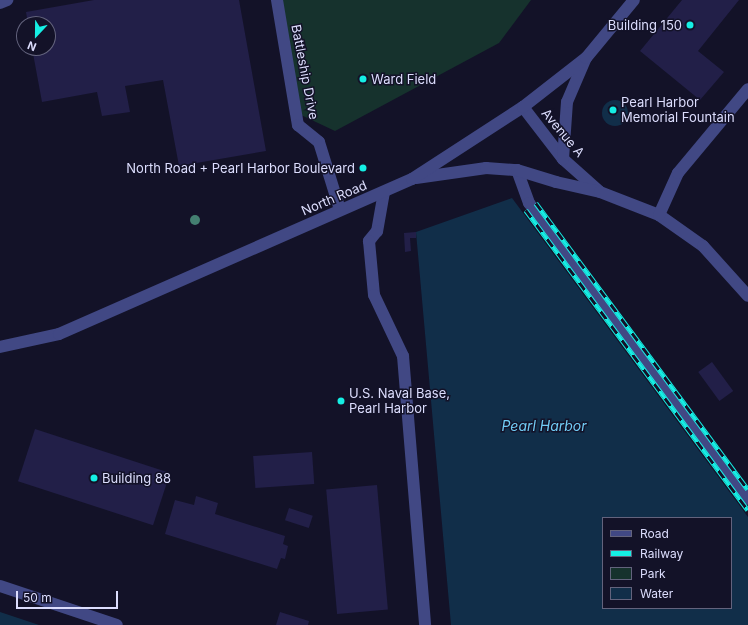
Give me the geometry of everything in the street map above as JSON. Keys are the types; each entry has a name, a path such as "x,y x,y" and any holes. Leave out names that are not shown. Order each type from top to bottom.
{"street":[{"path":"0,3 7,0"},
{"name":"Battleship Drive","path":"277,0 298,125 319,142 340,210"},
{"name":"North Road","path":"0,347 59,334 412,179 523,107 586,58 634,0"},
{"path":"564,159 567,102 586,58"},
{"path":"659,215 678,173 748,89"},
{"name":"Avenue A","path":"523,107 564,159 600,192"},
{"path":"412,179 486,168 518,170 556,182 600,192 659,215 703,246 748,296"},
{"path":"518,170 529,202 748,499"},
{"path":"384,192 377,231 369,241 374,295 403,356 425,625"},
{"path":"0,586 117,625"}],"green space":[{"name":"Ward Field","path":"282,0 531,0 499,43 335,131 301,115"}],"water":[{"name":"Pearl Harbor Memorial Fountain","path":"615,100 624,104 628,113 624,122 615,126 606,122 602,113 606,104"},
{"name":"Pearl Harbor","path":"512,198 748,517 748,625 451,625 416,232"},
{"path":"0,612 39,625 0,625"}],"building":[{"path":"94,0 239,0 266,151 179,166 163,80 125,86 130,112 102,116 97,92 42,102 33,56 56,56 56,16 27,16 26,12"},
{"name":"Building 150","path":"682,0 739,0 698,51 724,72 700,100 640,51"},
{"path":"416,232 416,238 410,238 411,251 405,252 404,233"},
{"path":"712,362 733,391 719,401 698,372"},
{"name":"Building 88","path":"35,429 170,473 153,525 18,481"},
{"path":"312,452 314,484 255,488 253,456"},
{"path":"377,485 388,610 337,614 326,489"},
{"path":"196,496 218,503 215,514 285,536 283,544 288,546 285,559 281,558 277,569 165,534 175,500 194,505"},
{"path":"289,508 313,516 309,528 285,520"},
{"path":"280,612 309,621 308,625 276,625"}],"railway":[{"path":"536,203 748,489"},
{"path":"526,210 748,510"}],"place":[{"name":"Building 150","path":"690,25"},
{"name":"Ward Field","path":"363,79"},
{"name":"Pearl Harbor Memorial Fountain","path":"613,110"},
{"name":"North Road + Pearl Harbor Boulevard","path":"363,168"},
{"name":"U.S. Naval Base, Pearl Harbor","path":"341,401"},
{"name":"Building 88","path":"94,478"}]}
